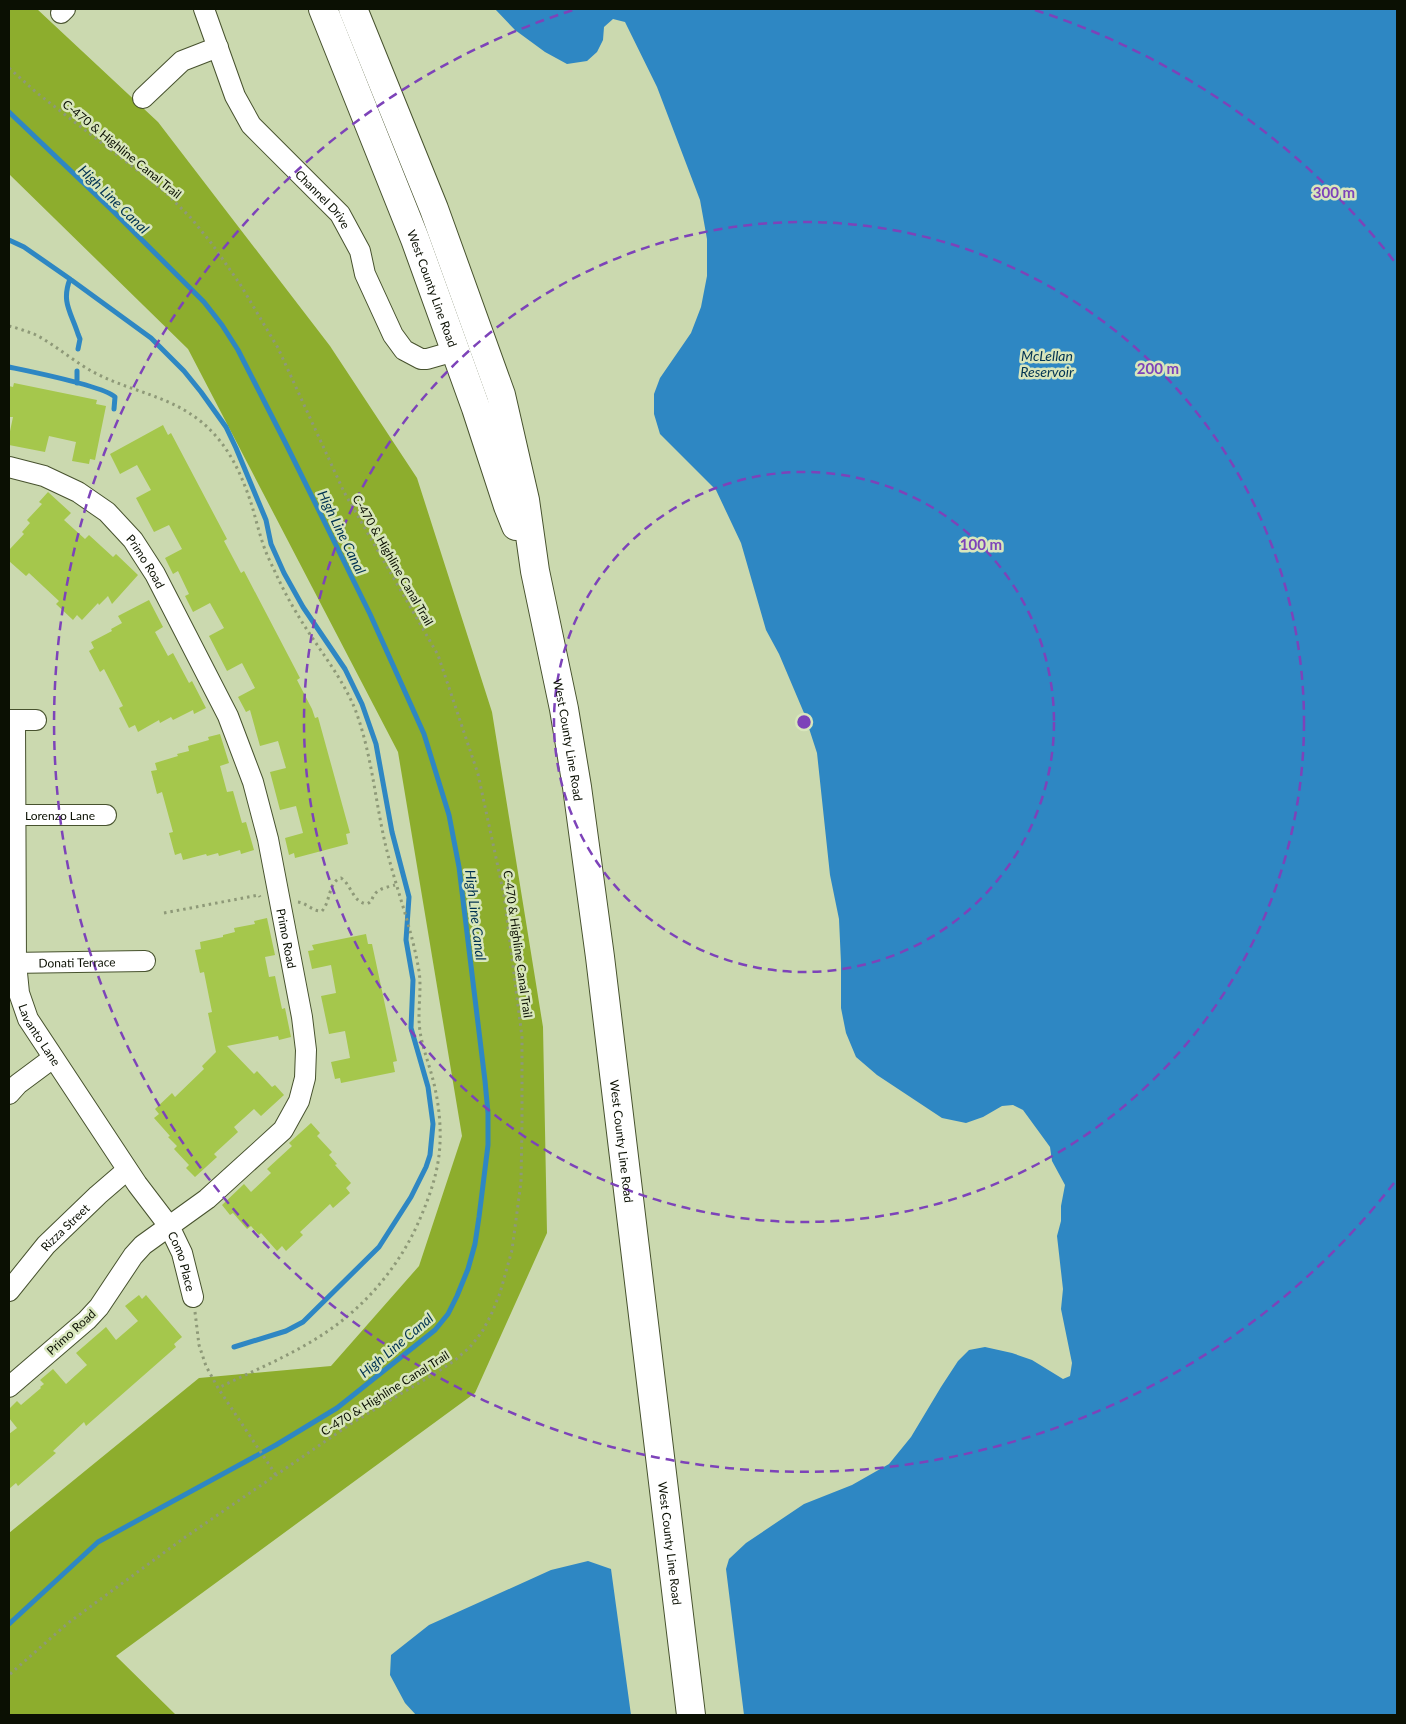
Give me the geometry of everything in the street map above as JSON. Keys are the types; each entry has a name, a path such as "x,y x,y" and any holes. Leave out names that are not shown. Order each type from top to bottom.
{"main road":[{"name":"West County Line Road","path":"323,9 416,239 476,408 508,506 535,571"},
{"name":"West County Line Road","path":"353,9 434,209 501,395 525,500 535,571 564,710 577,787 601,967 691,1715"}],"street":[{"name":"Channel Drive","path":"204,9 235,96 250,125 340,214 360,252 366,274 393,334 404,350 421,359 455,351"},
{"path":"143,98 182,61 218,47"},
{"name":"Primo Road","path":"9,467 44,476 78,492 107,512 133,540 155,574 236,735 253,782 274,867 302,1017 306,1050 304,1078 299,1100 290,1120 275,1138 207,1199 143,1245 133,1256 99,1307 87,1320 9,1387"},
{"path":"12,720 36,720"},
{"name":"Lavanto Lane","path":"12,720 15,815 12,962 19,993 28,1019 127,1170 169,1226"},
{"name":"Lorenzo Lane","path":"15,815 106,815"},
{"name":"Donati Terrace","path":"12,962 145,961"},
{"path":"9,1094 18,1084 54,1058"},
{"name":"Rizza Street","path":"9,1291 46,1245 127,1170"},
{"name":"Como Place","path":"169,1226 182,1253 193,1297"}],"path":[{"name":"C-470 & Highline Canal Trail","path":"9,68 37,93 164,191 191,218 240,284 278,348 344,492 438,656 478,774 504,894 522,1037 520,1182 512,1250 500,1293 491,1315 482,1332 470,1347 454,1361 352,1423 184,1538 68,1623 9,1675"},
{"path":"9,326 34,334 95,373 161,398 190,413 214,433 230,455 245,487 260,538 275,571 296,612 337,674 361,726 371,762 387,850 418,966 420,1034 439,1110 440,1141 435,1177 414,1234 402,1254 379,1284 364,1301 337,1324 305,1345 218,1388"},
{"path":"193,1297 199,1345 206,1366 218,1388 276,1475"}],"green space":[{"path":"9,9 37,9 158,122 330,346 417,478 492,712 543,1027 547,1233 475,1393 116,1656 176,1715 9,1715 9,1533 199,1378 331,1366 419,1266 462,1136 398,752 188,349 9,174"}],"water":[{"name":"McLellan Reservoir","path":"495,9 1397,9 1397,1715 744,1715 726,1569 729,1559 746,1543 804,1504 852,1485 889,1464 911,1437 958,1361 969,1350 985,1347 1012,1353 1032,1360 1063,1379 1070,1376 1072,1363 1061,1309 1063,1289 1057,1236 1061,1221 1061,1206 1065,1185 1052,1161 1050,1147 1023,1110 1013,1105 1002,1106 983,1117 966,1123 942,1118 877,1075 856,1057 846,1033 841,1008 839,919 830,875 817,753 804,713 779,654 766,630 741,543 716,490 660,434 654,414 654,394 660,378 691,333 701,307 707,276 707,239 700,200 657,87 625,22 613,19 604,27 603,40 597,52 587,61 567,64 545,52 515,30"},
{"path":"588,1561 611,1569 631,1715 416,1715 405,1703 390,1675 391,1655 429,1625 551,1570"}],"building":[{"path":"14,383 97,400 96,404 106,406 95,460 90,459 89,464 72,461 76,442 49,436 45,452 9,445 13,417 9,417 9,386 13,387"},
{"path":"163,425 168,435 171,433 227,539 224,541 241,573 244,571 300,678 297,680 315,718 318,717 350,833 346,834 348,844 295,858 294,853 289,855 285,838 303,833 296,806 280,810 270,772 286,768 278,741 260,746 250,710 246,712 238,697 255,688 242,663 227,671 209,636 224,628 210,603 193,612 185,596 189,594 178,571 173,574 165,558 182,549 169,525 154,532 136,498 151,490 137,465 120,474 110,454"},
{"path":"48,492 71,513 64,520 85,539 89,535 113,557 116,554 138,575 112,604 108,596 99,605 98,603 82,620 77,615 73,620 56,604 59,601 29,573 26,576 9,561 9,550 24,534 22,532 30,523 27,520 42,504 39,502"},
{"path":"149,600 163,627 155,632 168,656 173,653 189,683 192,681 206,708 194,714 193,710 173,720 171,717 160,723 159,720 138,732 135,725 129,728 119,708 123,706 104,669 100,672 89,651 94,648 91,642 112,631 111,629 122,623 118,616"},
{"path":"220,734 229,763 220,766 227,792 233,791 242,823 246,822 254,850 241,854 240,850 219,856 218,853 207,856 206,854 183,860 181,853 175,855 169,833 173,832 162,792 157,794 151,771 157,770 155,763 178,756 177,754 189,751 188,746 209,740 208,737"},
{"path":"267,918 275,955 265,957 269,977 275,976 282,1009 285,1008 291,1037 279,1040 278,1036 227,1046 254,1074 257,1071 272,1087 275,1085 284,1095 261,1116 254,1109 234,1127 238,1132 214,1154 217,1157 195,1177 186,1168 189,1165 174,1149 177,1146 154,1118 159,1114 155,1109 172,1093 175,1097 204,1069 202,1066 216,1052 208,1013 212,1012 204,972 200,973 195,950 201,949 200,942 223,937 223,935 235,932 234,928 255,924 254,921"},
{"path":"366,934 368,944 372,944 397,1061 393,1062 395,1072 341,1083 340,1078 335,1079 331,1062 350,1058 345,1031 329,1034 321,996 336,993 331,965 312,969 308,951 314,950 312,945"},
{"path":"311,1123 320,1133 317,1136 332,1152 329,1155 337,1164 335,1165 351,1183 346,1188 350,1193 333,1208 330,1204 300,1232 303,1235 286,1251 282,1246 277,1251 261,1233 259,1235 251,1226 247,1229 233,1213 230,1215 222,1205 244,1184 251,1192 271,1173 267,1169 292,1146 289,1143"},
{"path":"139,1295 142,1299 146,1295 182,1337 174,1344 176,1347 86,1426 84,1422 53,1451 56,1453 18,1486 16,1483 9,1489 9,1434 17,1428 9,1418 9,1409 17,1401 21,1405 41,1388 44,1384 40,1380 53,1369 66,1384 87,1365 76,1353 106,1327 116,1340 138,1321 125,1306"}],"waterway":[{"name":"High Line Canal","path":"9,112 115,213 204,302 222,325 238,350 370,614 424,734 449,815 459,867 488,1113 488,1145 475,1244 468,1269 457,1296 448,1314 435,1330 337,1408 276,1445 98,1542 9,1624"},
{"path":"9,240 24,247 151,338 184,371 226,427 266,520 271,544 284,573 303,607 345,669 362,704 376,744 392,832 409,897 406,940 413,980 411,1028 428,1087 433,1124 430,1155 426,1167 411,1197 379,1247 303,1322 286,1331 234,1347"},
{"path":"70,279 66,294 70,313 80,339 78,349"},
{"path":"9,367 96,388 115,397 114,409"},
{"path":"77,371 77,383"}]}
